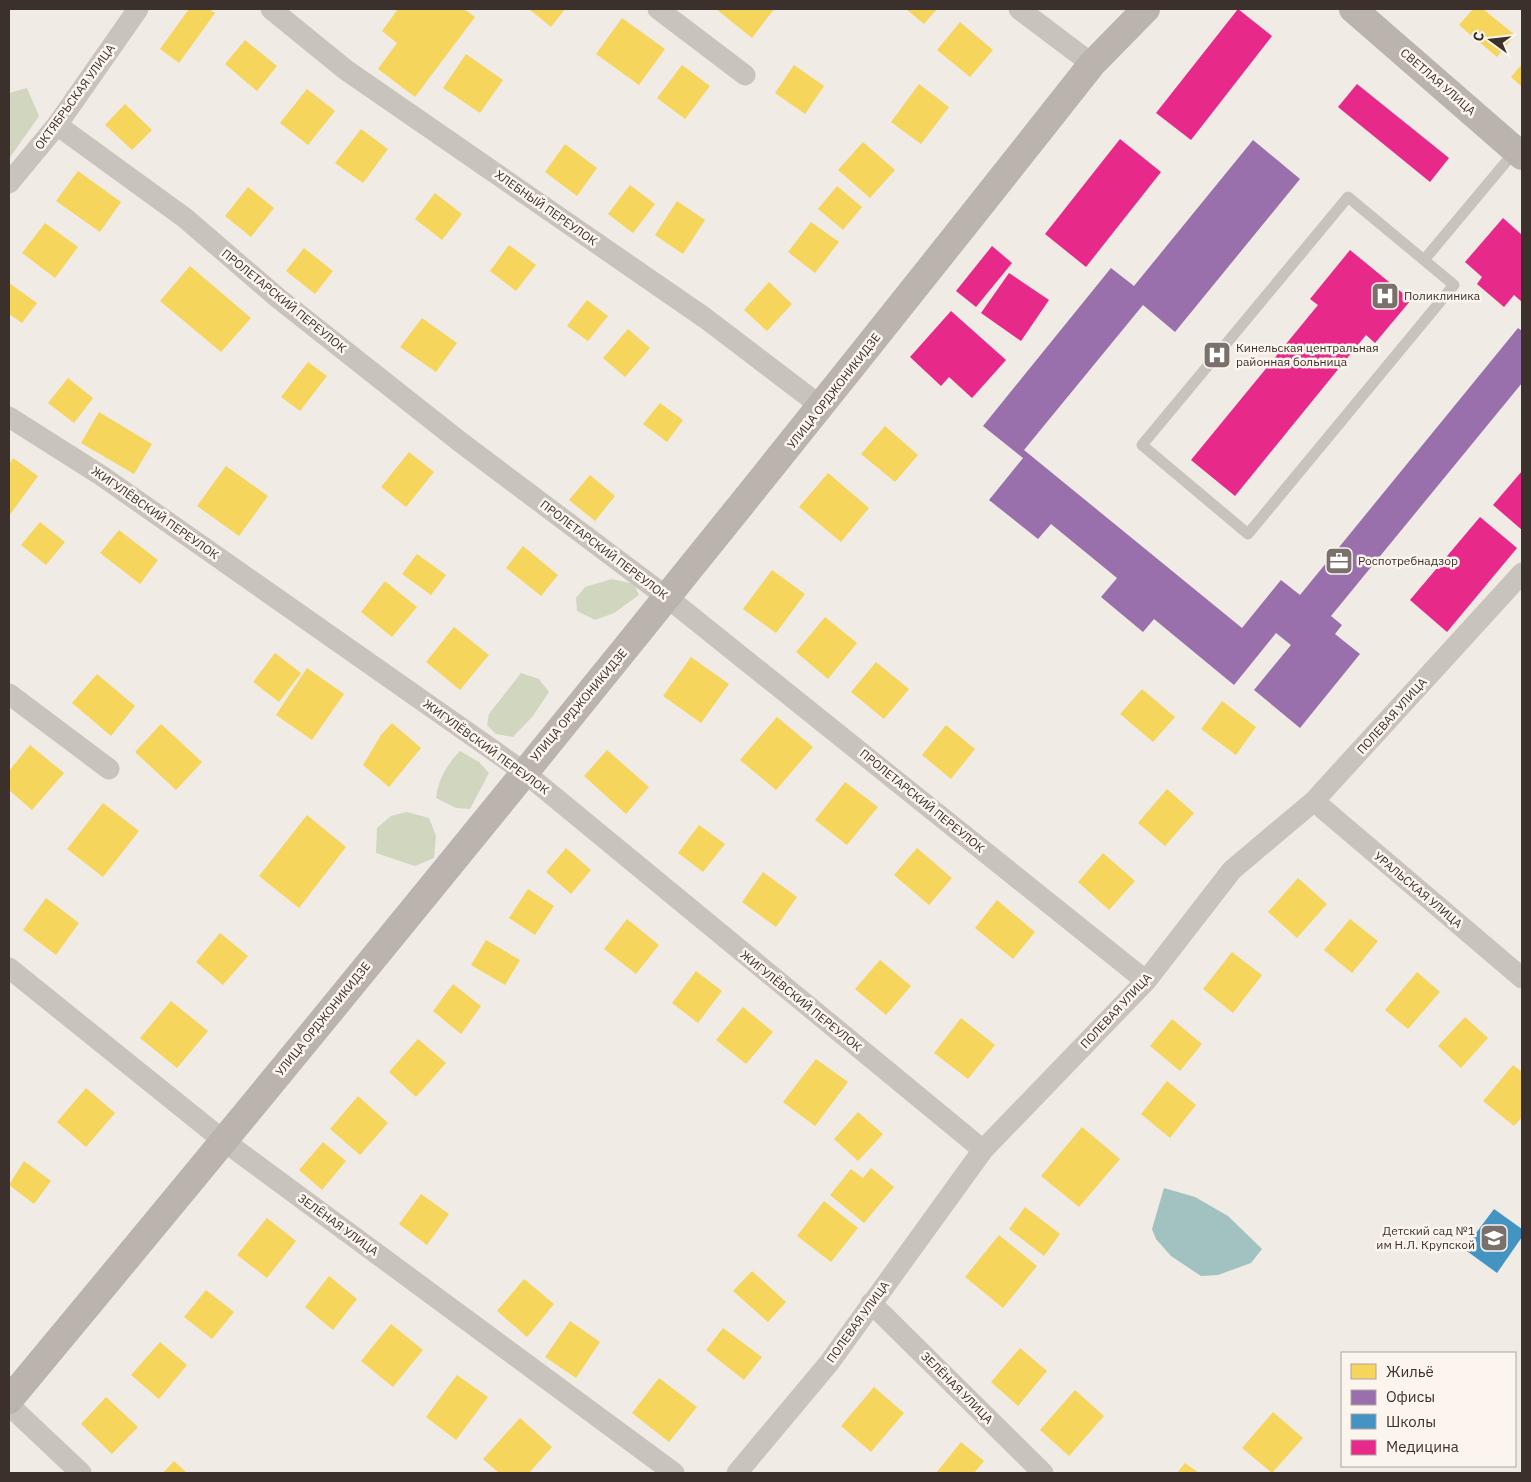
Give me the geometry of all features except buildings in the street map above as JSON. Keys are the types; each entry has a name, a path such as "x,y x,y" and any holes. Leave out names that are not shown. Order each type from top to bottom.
{"street":[{"name":"ОКТЯБРЬСКАЯ УЛИЦА","path":"9,183 57,125 138,9"},
{"name":"ХЛЕБНЫЙ ПЕРЕУЛОК","path":"271,9 346,70 705,318 822,407"},
{"path":"658,9 745,76"},
{"path":"1019,9 1092,64"},
{"name":"УЛИЦА ОРДЖОНИКИДЗЕ","path":"9,1400 224,1141 668,598 822,407 1092,64 1146,9"},
{"name":"СВЕТЛАЯ УЛИЦА","path":"1353,9 1519,153"},
{"name":"ПРОЛЕТАРСКИЙ ПЕРЕУЛОК","path":"57,125 185,218 278,298 451,435 668,598 1146,981"},
{"name":"ЖИГУЛЁВСКИЙ ПЕРЕУЛОК","path":"9,417 102,476 524,772 983,1150"},
{"name":"ПОЛЕВАЯ УЛИЦА","path":"738,1473 829,1363 983,1150 1146,981 1232,870 1314,801 1522,573"},
{"path":"9,694 109,769"},
{"name":"УРАЛЬСКАЯ УЛИЦА","path":"1314,801 1522,978"},
{"name":"ЗЕЛЁНАЯ УЛИЦА","path":"9,968 224,1141 674,1473"},
{"name":"ЗЕЛЁНАЯ УЛИЦА","path":"871,1303 1043,1473"},
{"path":"9,1405 82,1473"}],"lane":[{"path":"1424,260 1519,153"},
{"path":"1348,197 1424,260 1454,285 1248,534 1142,445 1348,197"}],"green space":[{"path":"27,88 39,116 9,159 9,93"},
{"path":"612,579 634,584 639,595 614,613 595,620 577,611 576,598 585,587"},
{"path":"521,673 539,679 549,692 533,716 513,737 496,734 487,725 489,714"},
{"path":"460,751 479,762 489,773 470,809 456,808 436,798 444,773"},
{"path":"407,812 429,818 436,836 434,858 415,866 376,853 377,828 391,816"}],"water":[{"path":"1164,1188 1195,1197 1228,1216 1262,1249 1251,1263 1218,1275 1201,1276 1171,1256 1156,1239 1152,1229"}],"place":[{"name":"Поликлиника","path":"1385,296"},
{"name":"Кинельская центральная районная больница","path":"1217,355"},
{"name":"Роспотребнадзор","path":"1339,561"},
{"name":"Детский сад №1 им Н.Л. Крупской","path":"1494,1238"}]}
